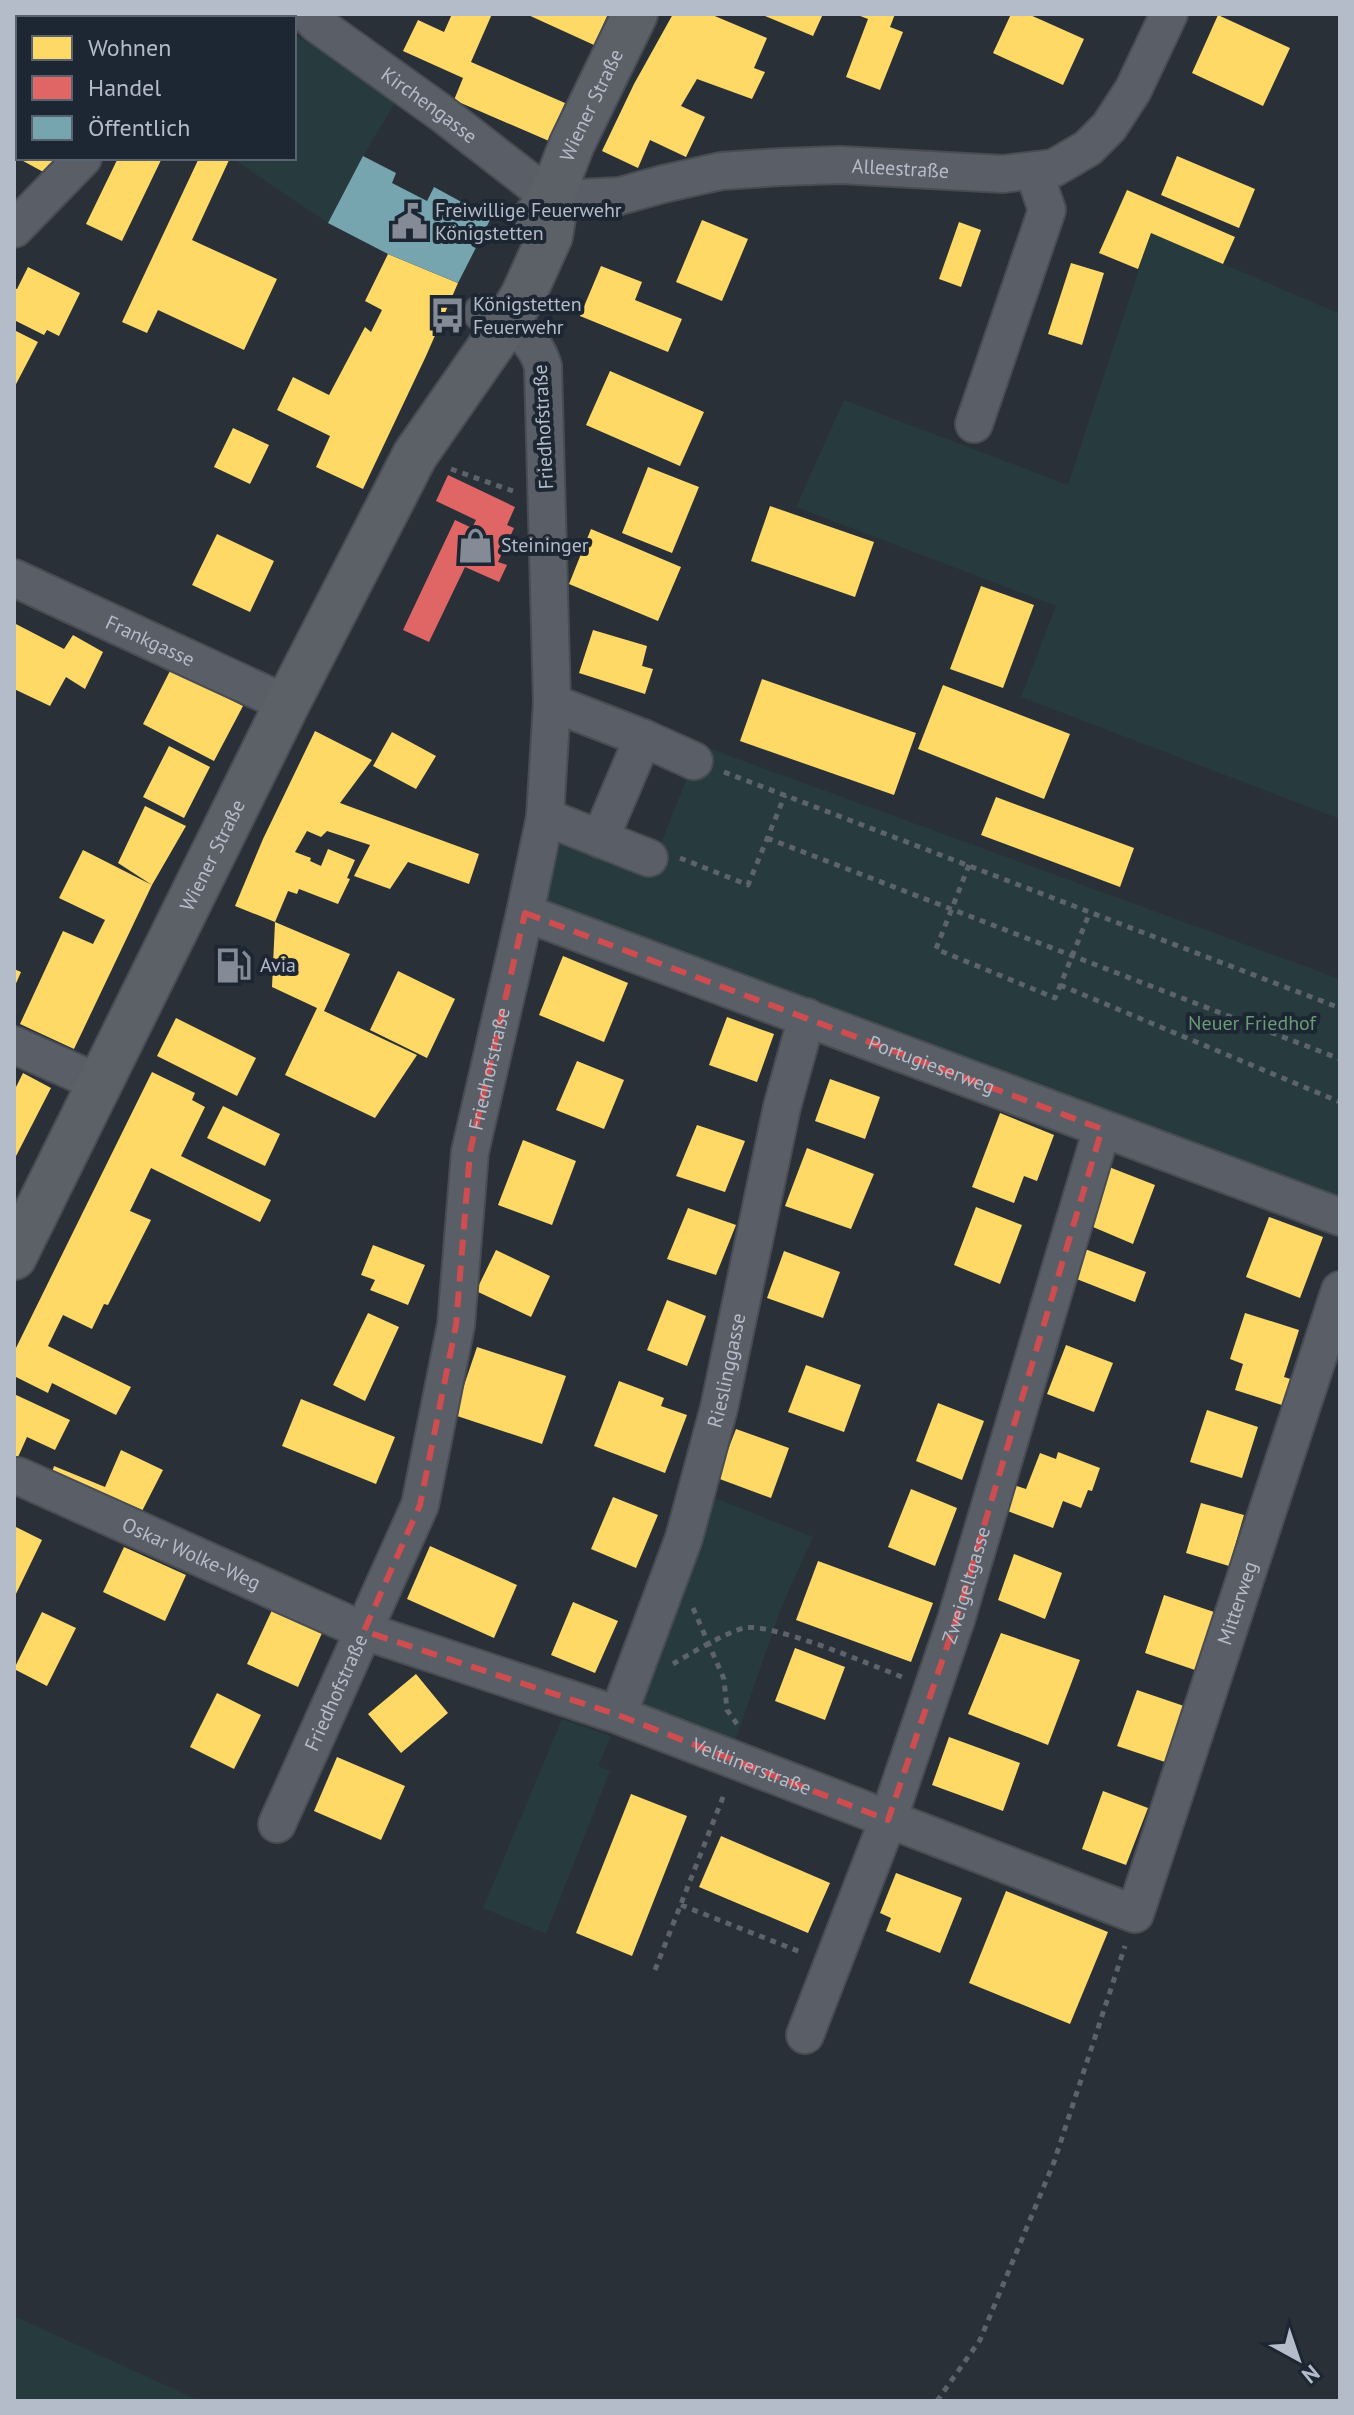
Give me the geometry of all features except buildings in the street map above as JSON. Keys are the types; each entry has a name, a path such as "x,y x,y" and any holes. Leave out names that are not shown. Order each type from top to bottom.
{"main road":[{"name":"Wiener Straße","path":"14,1257 287,704 415,455 435,392 494,319 527,230 551,198 572,144 635,14"}],"street":[{"name":"Alleestraße","path":"551,198 608,198 721,171 781,167 840,165 1003,174 1054,168 1076,157 1109,127 1138,80 1169,14"},
{"name":"Kirchengasse","path":"301,19 440,112 551,198"},
{"path":"14,229 81,160"},
{"path":"974,424 1047,210 1034,172"},
{"name":"Friedhofstraße","path":"277,1824 420,1505 456,1325 470,1152 545,817 552,703 543,366 532,341 522,332 494,319"},
{"name":"Frankgasse","path":"14,578 287,704"},
{"path":"552,703 694,761"},
{"path":"600,839 643,738"},
{"path":"545,817 600,839 658,856"},
{"name":"Portugieserweg","path":"525,913 1340,1217"},
{"name":"Rieslinggasse","path":"621,1706 684,1538 719,1408 782,1107 807,1017"},
{"path":"14,1045 101,1084"},
{"name":"Zweigeltgasse","path":"805,2035 888,1820 956,1620 1102,1129"},
{"name":"Mitterweg","path":"1135,1914 1340,1290"},
{"name":"Oskar Wolke-Weg","path":"18,1476 364,1631"},
{"name":"Veltlinerstraße","path":"364,1631 621,1706 738,1745 888,1820 1135,1914"}],"path":[{"path":"415,455 548,504"},
{"path":"694,761 1340,1008"},
{"path":"658,856 748,885 785,795"},
{"path":"767,838 1340,1059"},
{"path":"969,865 936,949 1055,998 1090,912"},
{"path":"1060,985 1340,1102"},
{"path":"655,1970 738,1745 727,1710 724,1679 692,1605"},
{"path":"621,1706 691,1652 745,1628 774,1630 933,1688"},
{"path":"681,1905 833,1964"},
{"path":"937,2401 980,2340 1054,2162 1135,1914"}],"highlighted area":[{"path":"525,913 1102,1129 956,1620 888,1820 618,1715 364,1631 420,1505 456,1325 470,1152"}],"green space":[{"path":"296,36 401,93 328,223 235,160 296,160"},
{"path":"1151,233 1340,314 1340,819 1021,697 1056,606 796,507 844,400 1068,485"},
{"name":"Neuer Friedhof","path":"700,745 1340,979 1340,1207 537,898 558,832 650,871"},
{"path":"710,1496 813,1537 781,1608 735,1741 654,1715 643,1703 641,1685"},
{"path":"562,1719 611,1736 598,1766 610,1771 546,1934 483,1908"},
{"path":"14,2316 200,2401 14,2401"}],"place":[{"name":"Freiwillige Feuerwehr Königstetten","path":"409,221"},
{"name":"Königstetten Feuerwehr","path":"447,315"},
{"name":"Steininger","path":"475,545"},
{"name":"Avia","path":"234,965"}]}
